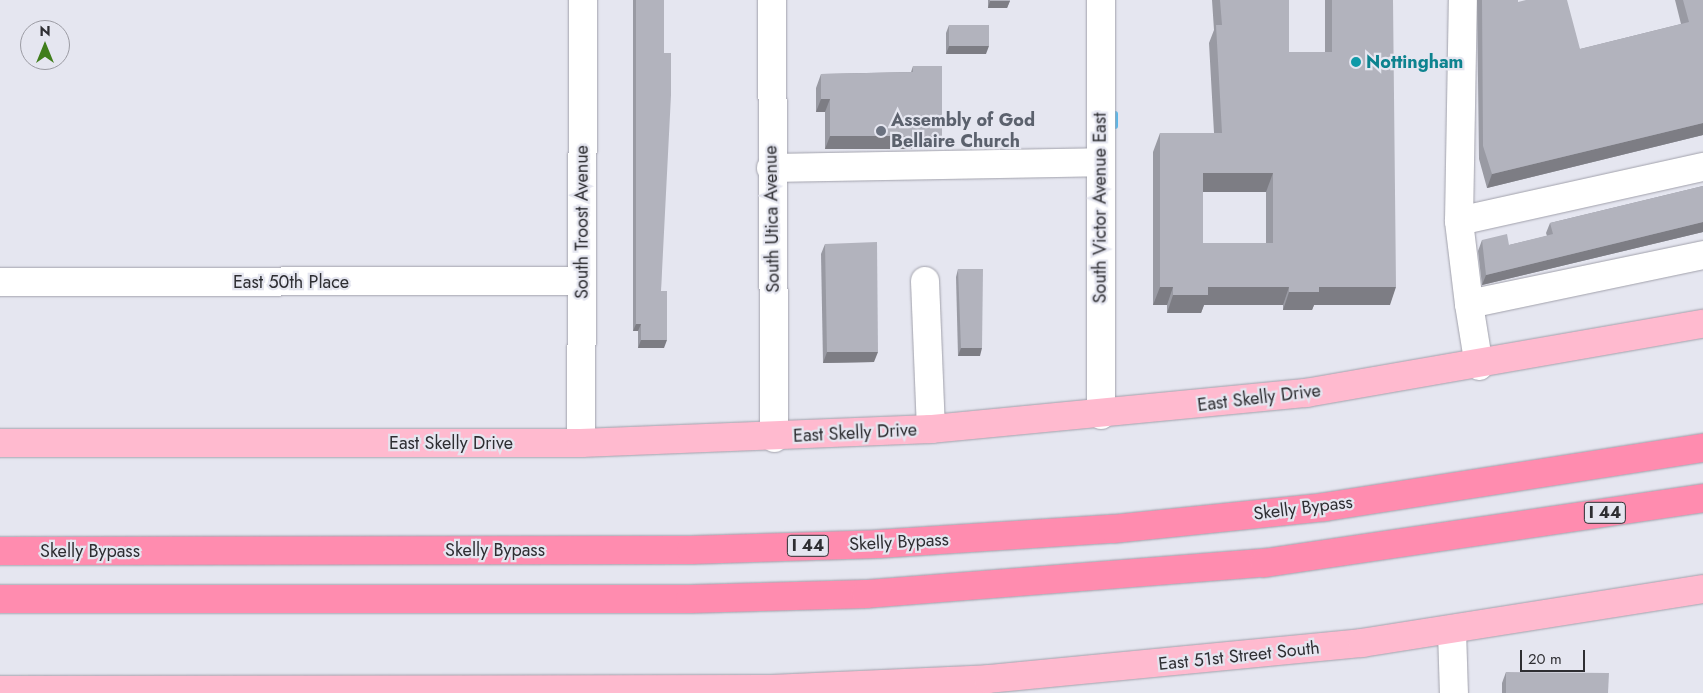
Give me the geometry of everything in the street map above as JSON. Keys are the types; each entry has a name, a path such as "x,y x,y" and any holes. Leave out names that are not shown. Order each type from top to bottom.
{"highway":[{"path":"1611,463 1703,435"},
{"name":"Skelly Bypass","path":"0,551 681,550 878,544 1258,514 1703,448"},
{"name":"I 44","path":"0,599 681,599 866,594 1264,563 1703,498"}],"main road":[{"name":"East Skelly Drive","path":"0,443 581,443 774,438 932,429 1102,415 1306,393 1479,366 1703,324"},
{"name":"East 51st Street South","path":"771,691 1074,673 1452,630 1703,589"},
{"path":"0,690 771,691"}],"street":[{"name":"South Troost Avenue","path":"581,443 583,0"},
{"name":"South Utica Avenue","path":"772,0 771,168 774,438"},
{"name":"South Victor Avenue East","path":"1100,0 1102,415"},
{"path":"1463,0 1459,222 1479,366"},
{"path":"771,168 1100,162"},
{"path":"1459,222 1703,167"},
{"path":"1469,304 1703,256"},
{"name":"East 50th Place","path":"0,282 582,281"},
{"path":"925,281 932,429"},
{"path":"1452,630 1454,693"}],"building":[{"path":"636,0 664,0 664,53 671,53 671,95 661,291 667,291 667,340 641,340 641,324 636,324"},
{"path":"1010,0 1010,1 990,1"},
{"path":"1220,0 1289,0 1289,52 1332,52 1332,0 1393,0 1396,287 1319,287 1319,292 1289,292 1289,287 1208,287 1208,295 1173,295 1173,287 1160,287 1160,133 1222,133 1216,25 1222,25","holes":["1203,173 1273,173 1273,243 1203,243"]},
{"path":"1482,0 1518,0 1518,2 1526,0 1567,0 1580,49 1689,22 1683,0 1703,0 1703,123 1492,174 1483,146"},
{"path":"949,25 989,25 989,46 949,46"},
{"name":"Assembly of God Bellaire Church","path":"913,66 942,66 942,136 830,136 830,99 821,99 821,74 913,72"},
{"path":"1703,186 1703,222 1486,275 1482,240 1507,234 1509,245 1553,234 1550,223"},
{"path":"877,242 878,352 827,352 825,244"},
{"path":"958,269 983,269 982,348 961,348"},
{"path":"1506,672 1609,673 1608,693 1506,693"}],"waterway":[{"path":"1115,114 1115,126"}],"place":[{"name":"Nottingham","path":"1356,62"},
{"name":"Assembly of God Bellaire Church","path":"881,131"}]}
